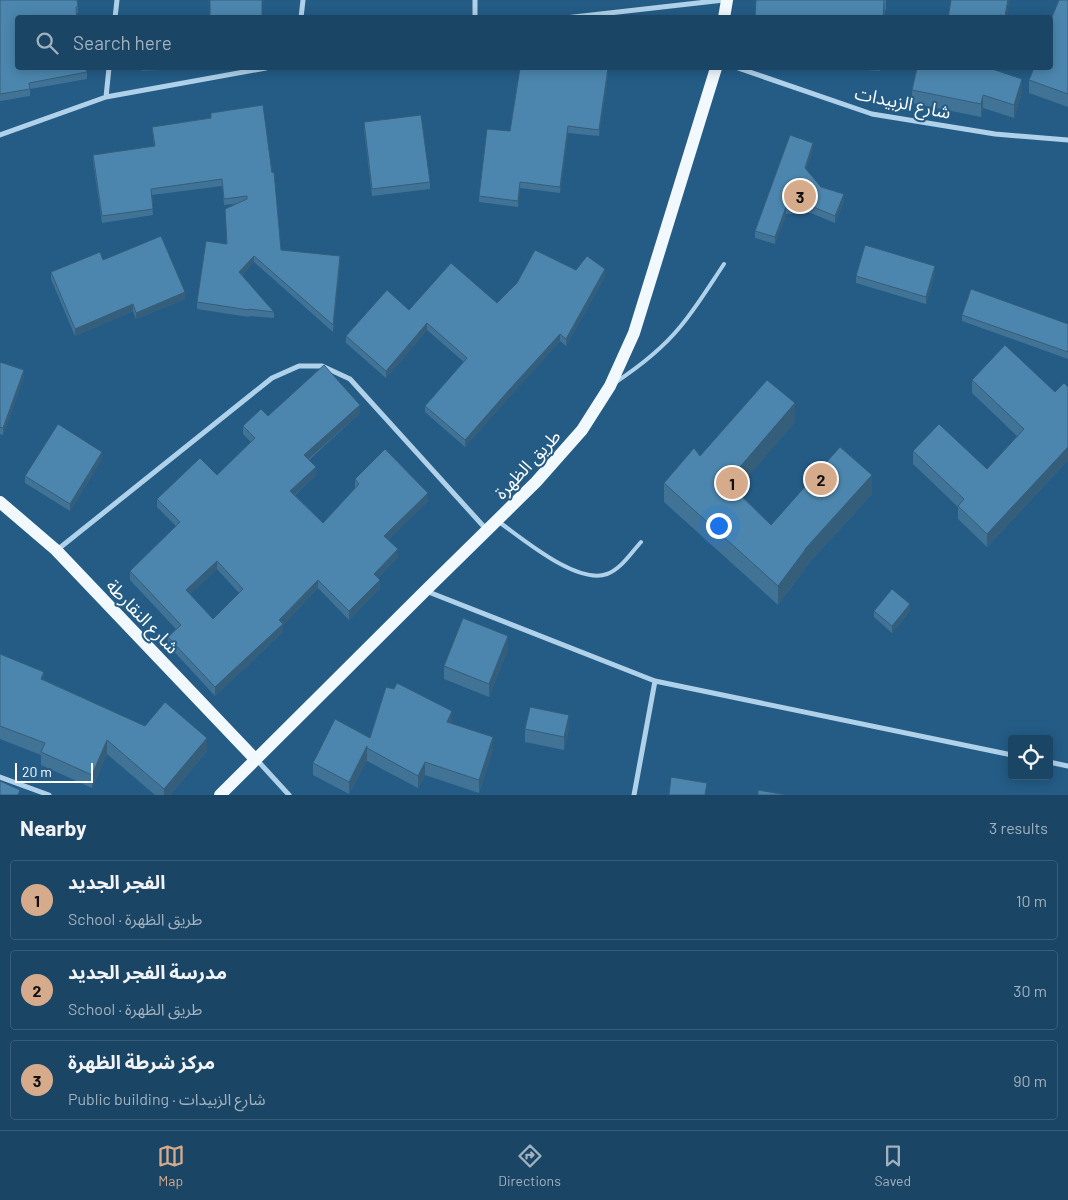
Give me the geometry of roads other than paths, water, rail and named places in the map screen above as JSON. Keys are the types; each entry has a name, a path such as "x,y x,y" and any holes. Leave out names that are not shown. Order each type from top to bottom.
{"main road":[{"path":"724,15 725,0"},
{"name":"طريق الظهرة","path":"220,795 536,482 582,430 610,386 634,333 715,70"},
{"name":"شارع النقارطة","path":"0,502 56,550 256,760"}],"street":[{"path":"115,15 117,0"},
{"path":"301,15 303,0"},
{"path":"475,0 475,15"},
{"path":"592,15 725,0"},
{"path":"106,97 109,70"},
{"path":"0,135 106,97 255,70"},
{"name":"شارع الزبيدات","path":"744,70 872,114 995,134 1068,140"},
{"path":"56,550 272,378 299,366 322,366 350,379 487,530"},
{"path":"425,591 655,681 1008,754"},
{"path":"634,795 655,681"},
{"path":"256,760 289,795"},
{"path":"1053,763 1068,766"},
{"path":"0,777 49,795"}],"lane":[{"path":"610,386 661,348 681,326 724,264"},
{"path":"497,520 566,568 593,575 606,575 617,569 641,542"}],"place":[{"name":"مركز شرطة الظهرة","path":"800,196"},
{"name":"مدرسة الفجر الجديد","path":"821,479"},
{"name":"الفجر الجديد","path":"732,483"}]}
